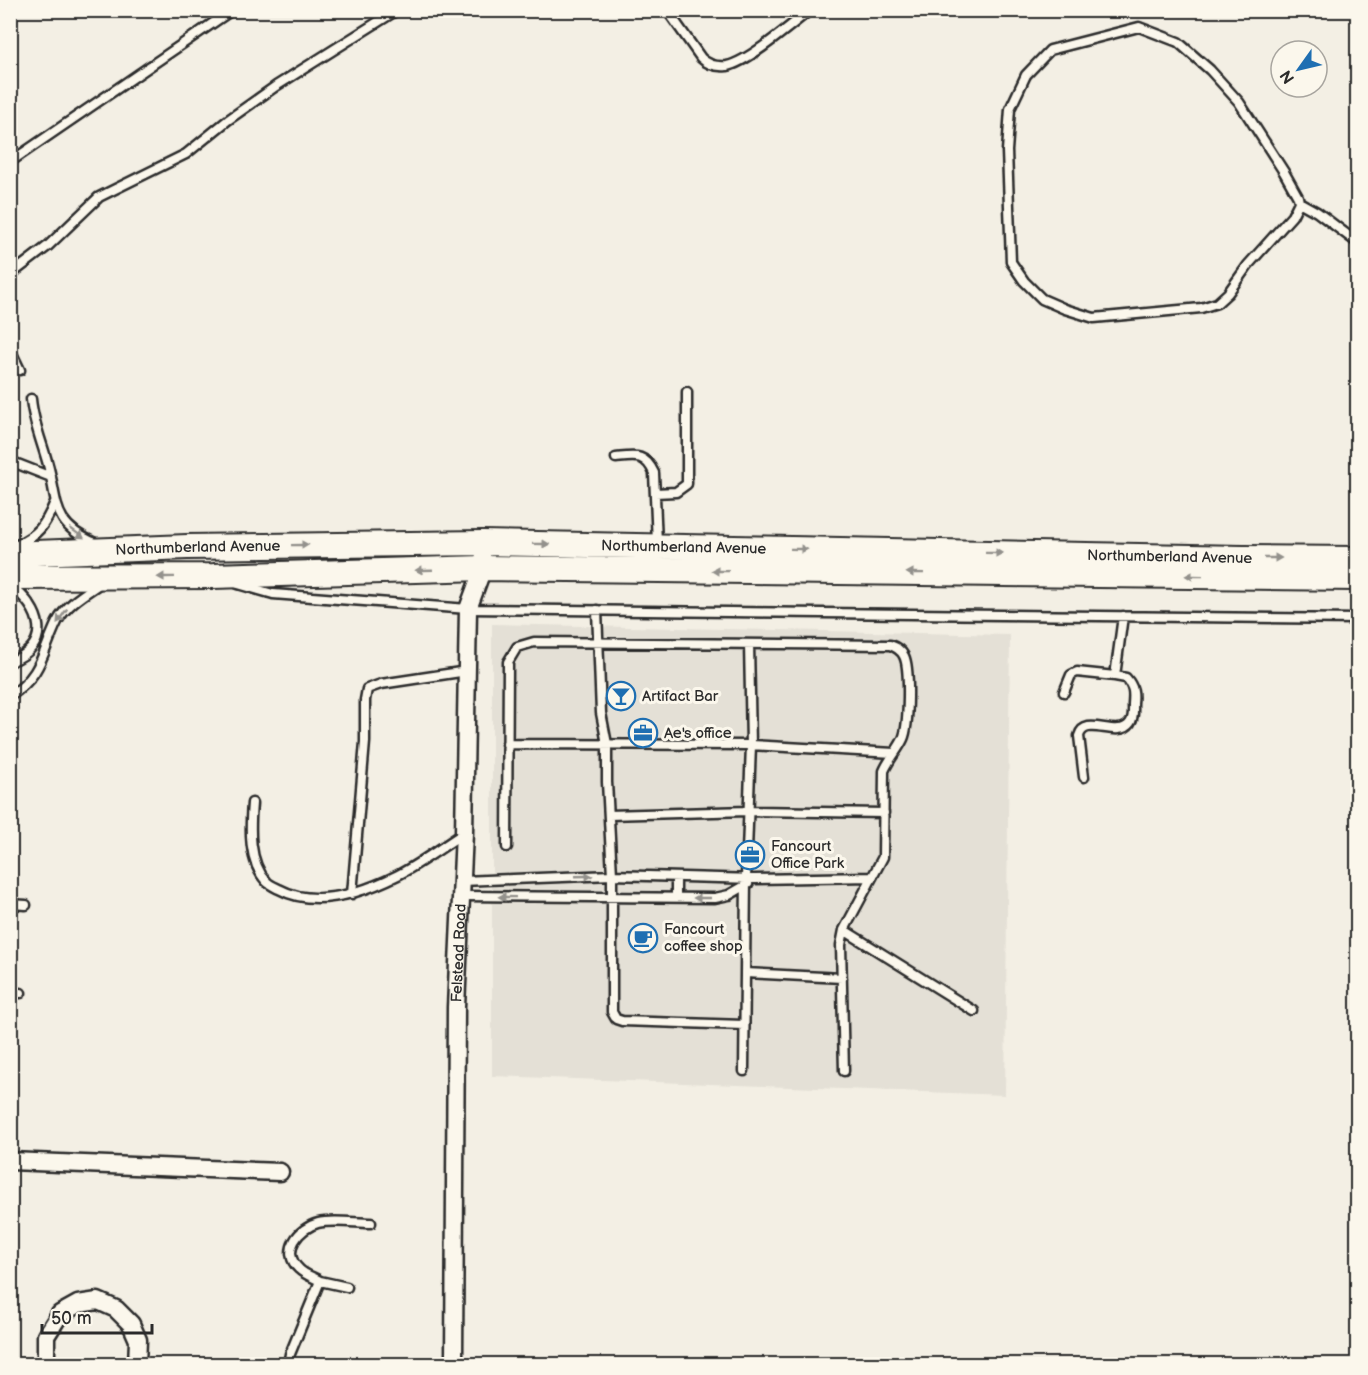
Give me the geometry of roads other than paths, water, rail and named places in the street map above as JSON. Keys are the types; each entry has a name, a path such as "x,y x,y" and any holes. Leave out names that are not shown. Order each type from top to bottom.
{"main road":[{"name":"Northumberland Avenue","path":"10,554 483,543 1358,559"},
{"name":"Northumberland Avenue","path":"10,577 213,576 483,568 1358,578"}],"street":[{"name":"Felstead Road","path":"454,1365 456,1007 464,833 468,609 483,568 483,543"},
{"path":"10,1161 280,1172"},
{"path":"46,1365 46,1336 60,1314 78,1304 98,1301 116,1309 131,1324 138,1340 137,1365"}],"lane":[{"path":"10,162 232,10"},
{"path":"10,275 48,246 99,198 186,154 228,120 276,86 397,10"},
{"path":"667,10 701,58 717,66 729,66 744,58 810,10"},
{"path":"1299,202 1292,216 1248,265 1228,293 1217,303 1202,308 1094,318 1065,309 1042,299 1024,281 1011,262 1007,151 1010,109 1026,75 1050,50 1139,27 1178,42 1210,70 1239,102 1289,180 1299,202 1317,212 1358,243"},
{"path":"10,349 20,370"},
{"path":"655,494 676,492 687,484 687,392"},
{"path":"31,399 36,428 48,464 55,502 68,526 78,534 113,550"},
{"path":"616,458 638,456 650,463 654,473 657,546"},
{"path":"10,461 51,477"},
{"path":"10,548 29,539 39,531 47,522 55,502"},
{"path":"213,576 273,594 468,609 1358,619"},
{"path":"10,696 22,688 32,676 44,657 57,622 65,611 77,599 106,578"},
{"path":"10,585 27,600 34,611 39,634 34,645 24,656 10,662"},
{"path":"597,610 601,712 607,744 613,897 612,1012 616,1019 622,1021 744,1025"},
{"path":"1115,676 1123,616"},
{"path":"507,848 508,662 517,647 534,642 890,645 897,647 903,653 906,661 908,696 906,731 903,741 884,771 883,857 844,930 841,945 844,1071"},
{"path":"744,1071 746,882 751,745 749,644"},
{"path":"352,894 365,742 367,689 381,684 467,671"},
{"path":"1064,692 1071,675 1077,672 1126,678 1134,691 1132,718 1126,727 1120,729 1090,727 1080,732 1084,777"},
{"path":"507,744 751,745 894,753"},
{"path":"252,803 250,827 253,853 267,883 303,898 327,898 352,894 398,875 464,833"},
{"path":"609,815 748,811 884,813"},
{"path":"462,889 612,875 676,876 746,882"},
{"path":"676,876 676,897"},
{"path":"462,889 613,897 715,898 729,895 746,882 755,879 873,877"},
{"path":"10,904 26,904"},
{"path":"844,930 974,1011"},
{"path":"745,973 842,978"},
{"path":"10,993 21,993"},
{"path":"347,1287 320,1281 298,1269 291,1249 293,1241 299,1233 321,1222 371,1223"},
{"path":"288,1365 290,1354 320,1281"}],"place":[{"name":"Artifact Bar","path":"621,696"},
{"name":"Ae's office","path":"643,733"},
{"name":"Fancourt Office Park","path":"750,855"},
{"name":"Fancourt coffee shop","path":"643,938"}]}
